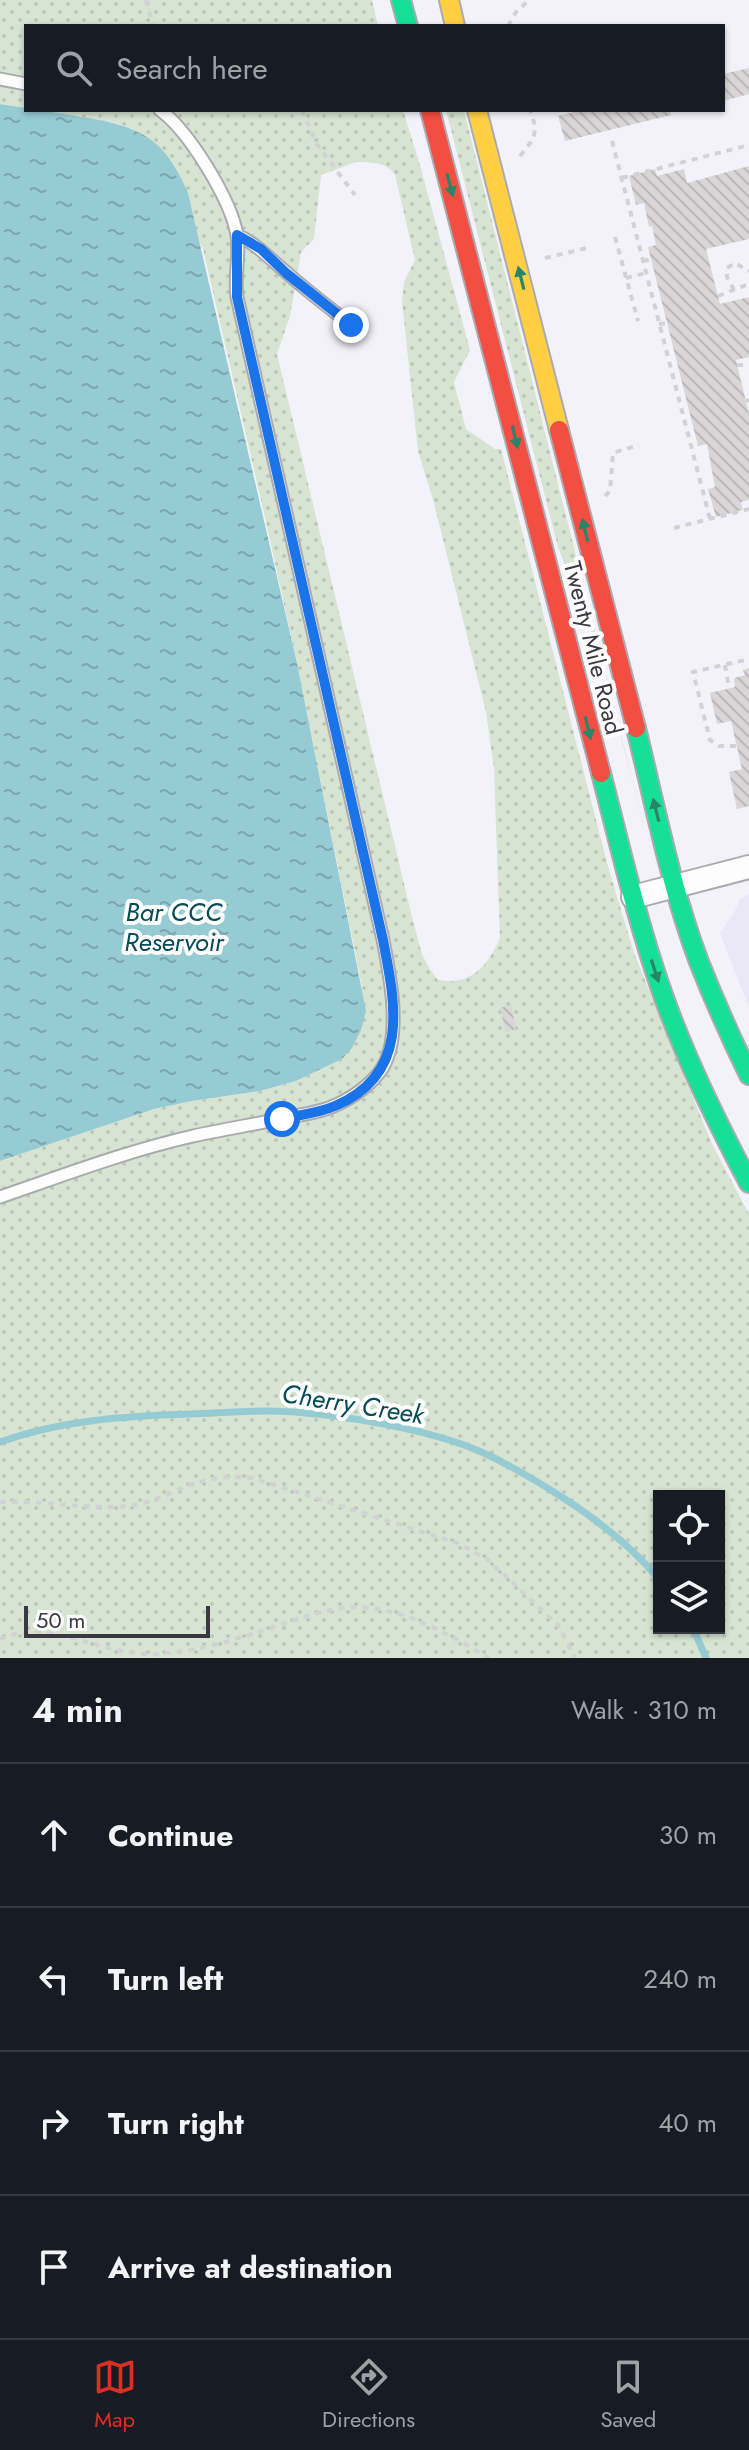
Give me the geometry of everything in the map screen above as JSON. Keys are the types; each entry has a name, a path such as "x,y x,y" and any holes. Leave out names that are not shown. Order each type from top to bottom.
{"main road":[{"path":"401,0 407,24"},
{"path":"449,0 455,24"},
{"name":"Twenty Mile Road","path":"431,112 633,897 665,1000 696,1079 749,1183"},
{"name":"Twenty Mile Road","path":"478,112 676,885 698,959 749,1075"},
{"path":"717,1123 747,1139"}],"street":[{"path":"633,897 749,867"}],"lane":[{"path":"0,79 24,84"},
{"path":"0,1197 141,1149 335,1106 369,1084 383,1068 393,1032 387,959 237,297 237,235 229,209 197,152 163,112"},
{"path":"237,235 261,249 351,325"}],"path":[{"path":"146,0 152,24"},
{"path":"509,24 529,0"},
{"path":"303,112 316,143 355,195"},
{"path":"520,156 536,135 531,112"},
{"path":"612,141 710,519"},
{"path":"622,178 749,145"},
{"path":"627,198 634,196"},
{"path":"615,237 638,321"},
{"path":"545,258 587,248"},
{"path":"643,261 652,259"},
{"path":"734,290 727,277 727,268 735,263 749,271"},
{"path":"626,278 646,273"},
{"path":"718,296 749,284"},
{"path":"659,324 668,323"},
{"path":"666,351 674,349"},
{"path":"737,365 749,365"},
{"path":"605,496 610,491 613,453 639,445"},
{"path":"674,528 749,509"},
{"path":"736,746 723,748 710,740 693,672 749,659"},
{"path":"725,665 729,688"},
{"path":"0,1502 127,1506 147,1503 215,1478 253,1478 460,1544 487,1559 558,1625 575,1658"},
{"path":"0,1639 34,1631 128,1653 171,1653 227,1642 327,1611 356,1607 389,1611 426,1624 489,1658"}],"shaded area":[{"path":"749,894 749,1008 720,933 740,899"}],"green space":[{"path":"0,0 372,0 378,24 24,24 24,108 0,104"},
{"path":"50,112 404,112 470,350 454,382 466,429 495,449 501,449 607,863 634,953 712,1144 749,1214 749,1658 0,1658 0,1161 154,1109 260,1091 296,1081 342,1059 362,987 297,663 203,249 133,129","holes":["356,162 383,165 395,175 415,260 404,282 402,301 418,451 486,712 494,769 500,938 477,972 450,981 438,980 422,954 277,354 290,316 301,252 314,239 321,175"]},
{"path":"447,112 465,112 649,846 599,651 558,547"}],"water":[{"name":"Bar CCC Reservoir","path":"0,104 24,108 24,112 54,112 135,130 160,147 188,193 297,663 366,1011 352,1048 342,1059 296,1081 260,1091 154,1109 0,1161"}],"building":[{"path":"749,68 749,94 725,100 725,74"},
{"path":"574,112 670,112 671,115 565,141 558,116"},
{"path":"749,166 749,239 706,249 720,304 749,297 749,357 736,360 749,414 749,500 741,502 743,510 716,517 708,489 715,487 707,444 698,446 648,247 656,245 652,226 649,227 644,203 636,205 629,176 655,169 657,176 684,169 687,183"},
{"path":"749,668 749,806 737,809 729,772 742,769 731,721 717,724 710,693 735,687 734,678 745,675 743,670"},
{"path":"511,1005 516,1029 506,1032 500,1008"}],"waterway":[{"name":"Cherry Creek","path":"0,1442 70,1424 118,1418 269,1411 321,1415 411,1430 466,1446 514,1468 598,1522 653,1573"},
{"name":"Cherry Creek","path":"696,1634 706,1658"}],"traffic: fast":[{"path":"401,0 407,24"},
{"path":"636,728 689,934 749,1075"},
{"path":"601,773 662,992 702,1089 749,1183"}],"traffic: slow":[{"path":"449,0 455,24"},
{"path":"478,112 559,430"}],"traffic: jam":[{"path":"431,112 601,773"},
{"path":"559,430 636,728"}],"route":[{"path":"282,1119 335,1106 369,1084 383,1068 390,1051 392,1009 383,940 237,297 237,235 250,240 351,325"}]}
